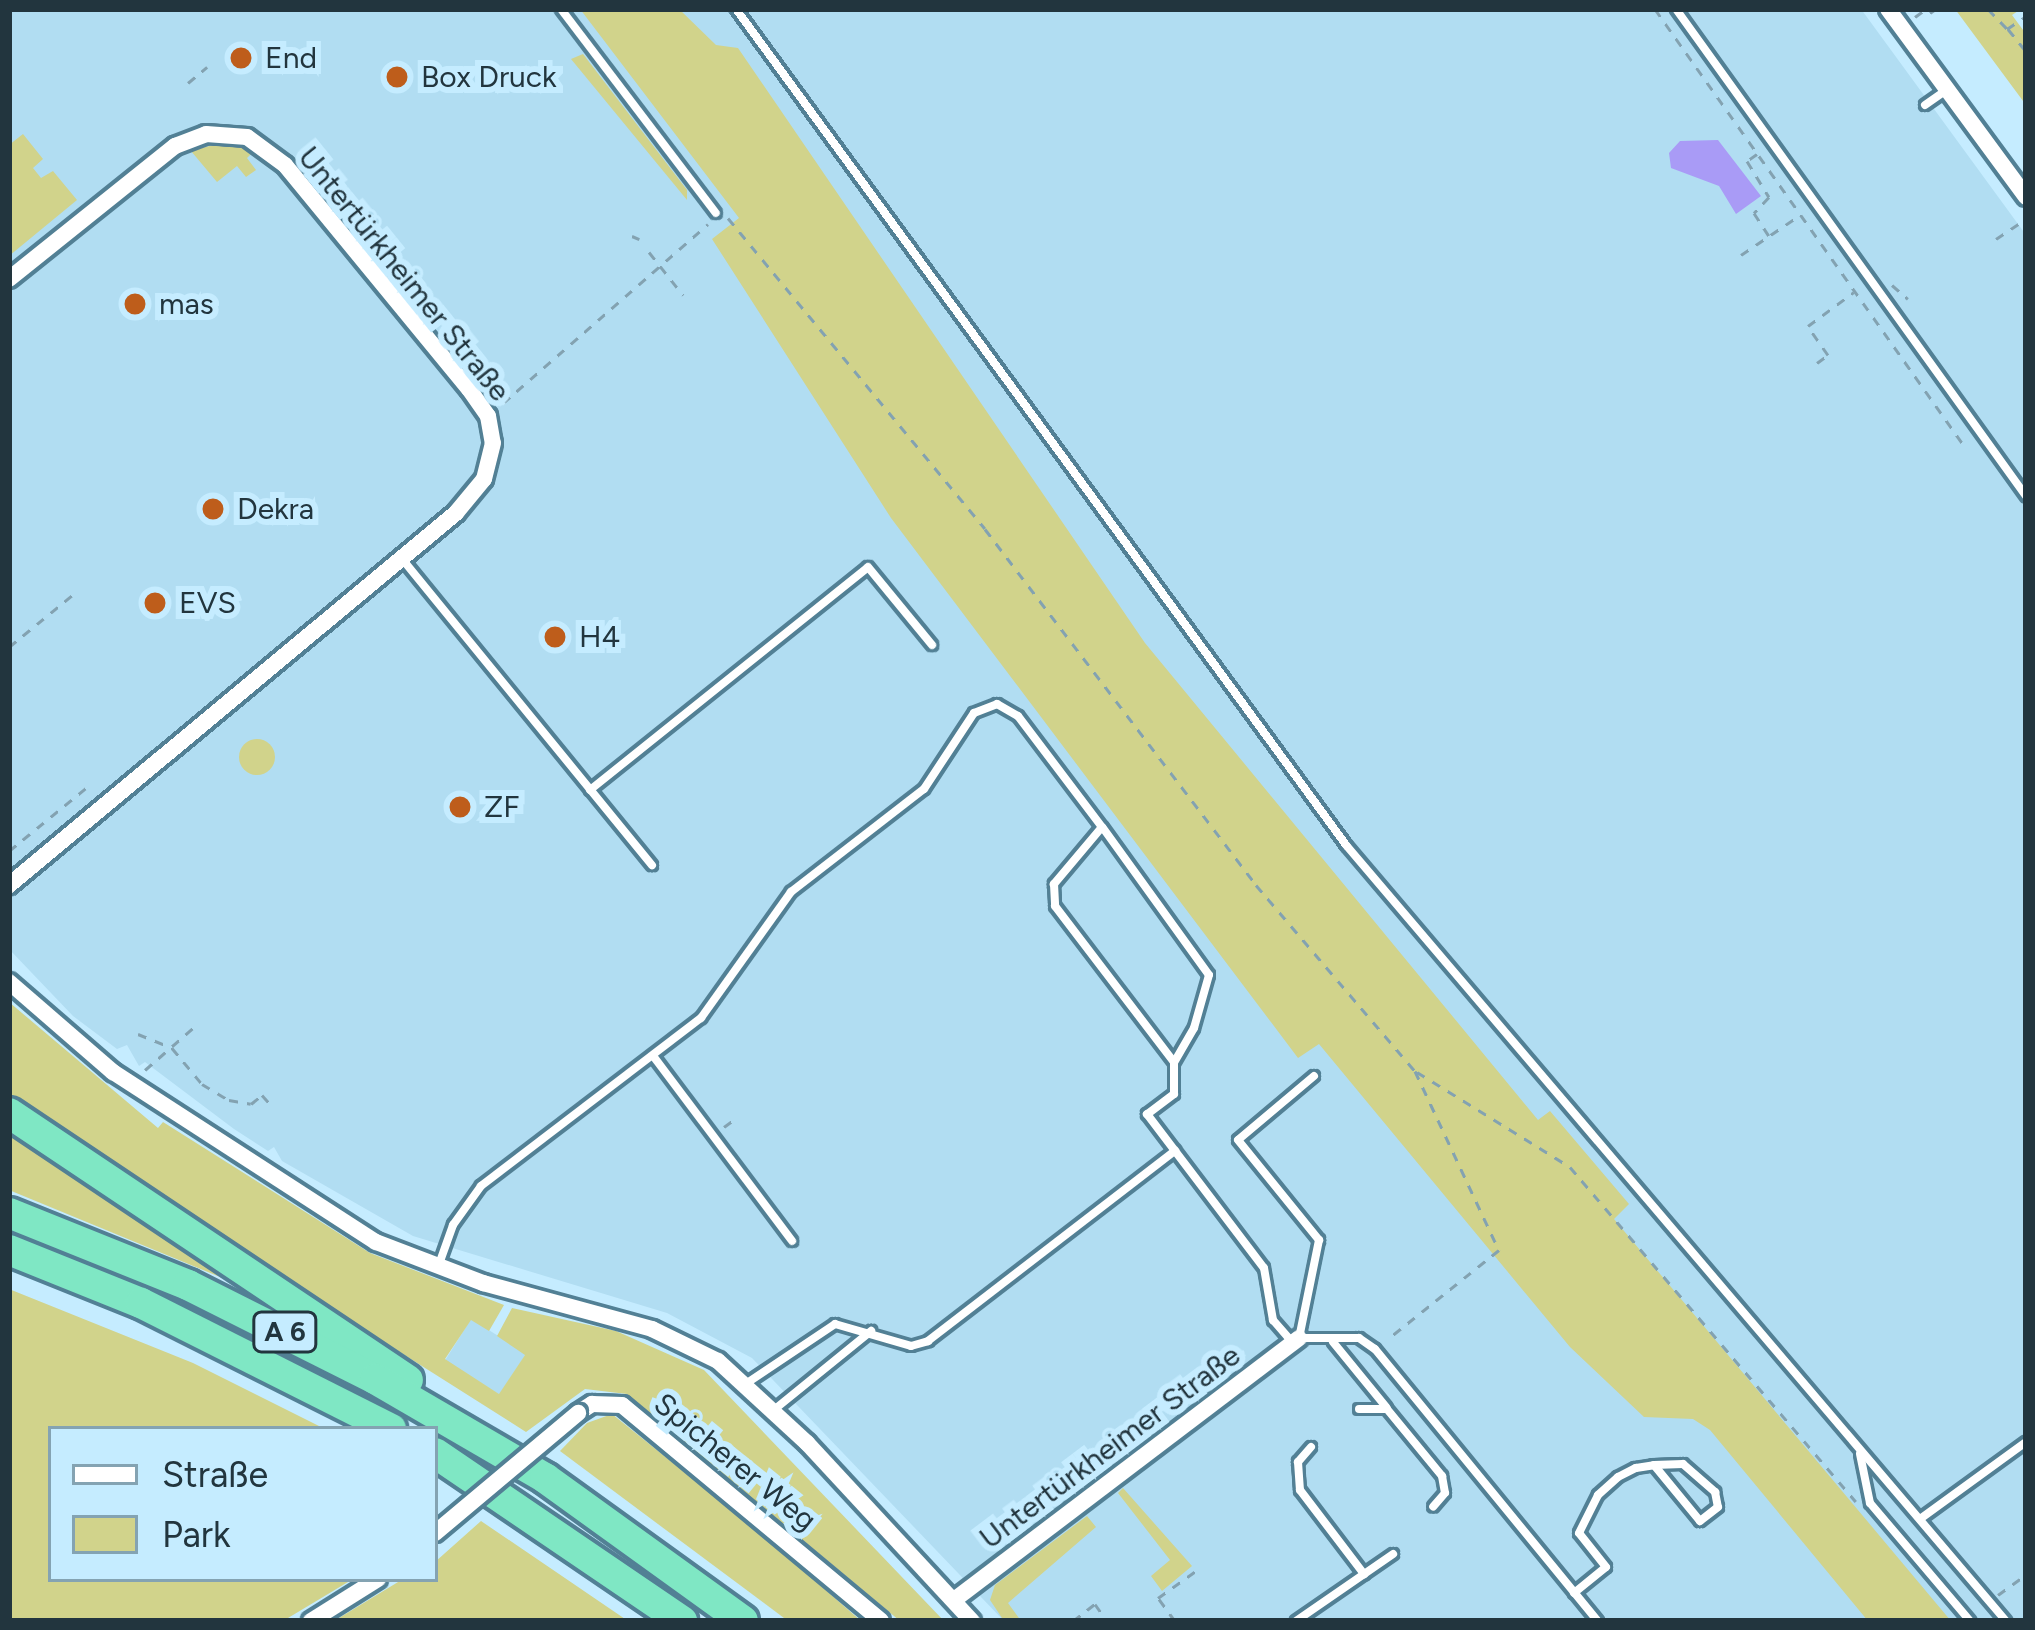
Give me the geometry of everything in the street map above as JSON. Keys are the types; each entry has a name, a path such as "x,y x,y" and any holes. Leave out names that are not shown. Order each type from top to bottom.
{"highway":[{"name":"A 6","path":"9,1114 388,1364 477,1436 743,1621"},
{"name":"A 6","path":"9,1213 271,1324 477,1436"},
{"name":"A 6","path":"9,1250 141,1304 385,1426"},
{"path":"438,1456 682,1621"}],"street":[{"path":"1888,9 2026,197"},
{"name":"Untertürkheimer Straße","path":"9,279 176,146 206,134 247,137 285,165 488,416 493,443 484,479 402,559 9,885"},
{"path":"9,982 47,1022 203,1133 376,1242 438,1268 652,1329 747,1383 972,1621"},
{"name":"Untertürkheimer Straße","path":"954,1600 1295,1340"},
{"name":"Spicherer Weg","path":"438,1530 578,1413 592,1404 622,1406 881,1621"},
{"path":"311,1621 373,1582"}],"lane":[{"path":"561,9 716,213"},
{"path":"736,9 1346,845 2006,1621"},
{"path":"1676,9 2026,496"},
{"path":"1925,105 1946,90"},
{"path":"402,559 652,865"},
{"path":"590,790 868,567 932,645"},
{"path":"438,1268 453,1225 481,1186 654,1057 720,999 791,892 934,778 982,706 997,704 1018,716 1209,975 1194,1028 1174,1062 1174,1094 1147,1114 1264,1268 1273,1320 1295,1340 1359,1338 1375,1349 1598,1621"},
{"path":"1102,826 1060,874 1055,906 1174,1062"},
{"path":"654,1057 792,1241"},
{"path":"1295,1340 1319,1240 1238,1140 1314,1076"},
{"path":"747,1383 823,1327 872,1331 911,1346 928,1341 1175,1151"},
{"path":"774,1410 872,1331"},
{"path":"1333,1342 1442,1476 1444,1492 1433,1507"},
{"path":"1359,1409 1387,1408"},
{"path":"1920,1519 2026,1442"},
{"path":"1311,1447 1298,1462 1300,1490 1364,1574"},
{"path":"1860,1453 1870,1503 1970,1621"},
{"path":"1574,1593 1606,1567 1579,1533 1598,1495 1618,1477 1654,1465 1683,1464 1700,1474 1718,1507 1700,1521 1654,1465"},
{"path":"1296,1621 1393,1554"}],"path":[{"path":"1655,9 1966,447"},
{"path":"1988,9 2026,51"},
{"path":"1909,22 1931,10"},
{"path":"2007,28 2026,16"},
{"path":"188,83 208,67"},
{"path":"1758,152 1747,161 1769,197 1754,212 1769,236"},
{"path":"1741,256 1816,204"},
{"path":"735,222 890,423 985,529 1256,885 1415,1071 1499,1250 1375,1349"},
{"path":"1996,239 2018,224"},
{"path":"632,236 639,239"},
{"path":"488,416 692,243"},
{"path":"649,252 683,295"},
{"path":"1817,363 1828,355 1808,326 1856,291 1896,282 1908,299"},
{"path":"9,646 75,593"},
{"path":"9,850 91,784"},
{"path":"140,1074 193,1028"},
{"path":"138,1034 172,1048 215,1092 251,1104 262,1095 270,1104"},
{"path":"1415,1071 1570,1167 1858,1504"},
{"path":"1175,1621 1158,1598 1200,1568"},
{"path":"1990,1601 2026,1575"},
{"path":"1073,1621 1095,1604 1108,1621"}],"shaded area":[{"path":"9,9 1861,9 2026,235 2026,1621 1004,1621 752,1358 667,1313 413,1236 282,1161 274,1147 268,1151 234,1129 145,1062 139,1066 127,1045 117,1049 73,1016 9,949"},
{"path":"1718,140 1761,196 1736,214 1719,186 1671,168 1669,153 1680,141"},
{"path":"471,1319 526,1353 500,1395 445,1361"}],"green space":[{"path":"580,9 679,9 716,45 738,48 1145,643 1538,1120 1550,1111 1629,1204 1614,1219 1951,1621 1868,1621 1710,1430 1693,1419 1644,1417 1570,1347 1319,1044 1298,1058 891,518 712,239 739,218"},
{"path":"1955,9 2021,9 2012,15 2026,34 2026,105"},
{"path":"583,54 687,190 687,200 571,59"},
{"path":"23,134 43,159 33,168 41,178 53,171 77,200 9,256 9,145"},
{"path":"224,142 254,151 247,158 256,170 246,177 237,166 217,182 191,151"},
{"path":"257,739 270,744 275,757 270,770 257,775 244,770 239,757 244,744"},
{"path":"9,1002 158,1128 163,1122 370,1253 504,1305 489,1331 471,1320 445,1359 499,1394 525,1355 497,1336 512,1308 616,1331 704,1370 944,1621 900,1621 627,1394 585,1389 526,1432 144,1190 9,1095"},
{"path":"9,1128 238,1283 9,1190"},
{"path":"9,1289 193,1363 319,1426 48,1426 48,1582 348,1582 283,1621 9,1621"},
{"path":"612,1414 861,1621 788,1621 560,1451 587,1423"},
{"path":"1123,1488 1192,1566 1162,1591 1151,1576 1170,1560 1118,1493"},
{"path":"1087,1516 1096,1527 1008,1603 1021,1621 1004,1621 990,1600 995,1585"},
{"path":"481,1521 628,1621 334,1621 398,1582 438,1582 438,1559"}],"place":[{"name":"End","path":"241,58"},
{"name":"Box Druck","path":"397,77"},
{"name":"mas","path":"135,304"},
{"name":"Dekra","path":"213,509"},
{"name":"EVS","path":"155,603"},
{"name":"H4","path":"555,637"},
{"name":"ZF","path":"460,807"}]}
